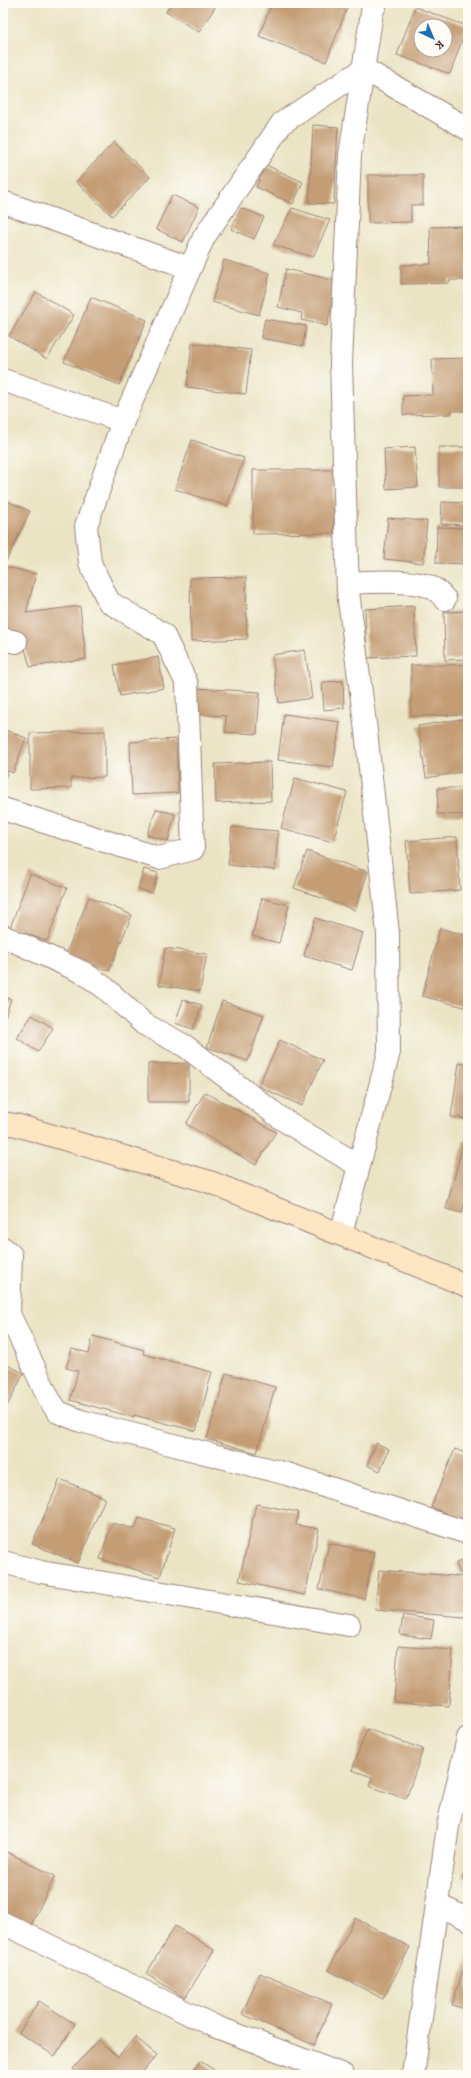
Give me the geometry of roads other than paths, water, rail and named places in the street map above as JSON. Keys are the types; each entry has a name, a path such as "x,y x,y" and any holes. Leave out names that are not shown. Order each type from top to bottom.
{"street":[{"path":"341,1234 389,1052 388,934 348,583 341,362 350,155 376,3"},
{"path":"364,69 468,130"},
{"path":"3,809 159,858 193,849 187,684 163,634 109,602 90,563 86,526 123,421 204,237 282,123 364,69"},
{"path":"3,202 190,268"},
{"path":"3,380 123,421"},
{"path":"348,583 394,582 418,584 435,589 445,599"},
{"path":"3,936 84,973 105,988 144,1024 185,1046 282,1119 359,1166"},
{"path":"3,1123 16,1125 210,1182 468,1286"},
{"path":"3,1248 10,1255 9,1314 43,1388 58,1412 81,1421 287,1474 468,1533"},
{"path":"3,1562 41,1572 348,1625"},
{"path":"413,2075 448,1826 468,1738"},
{"path":"437,1905 468,1919"},
{"path":"3,1923 214,2026 343,2075"}]}
